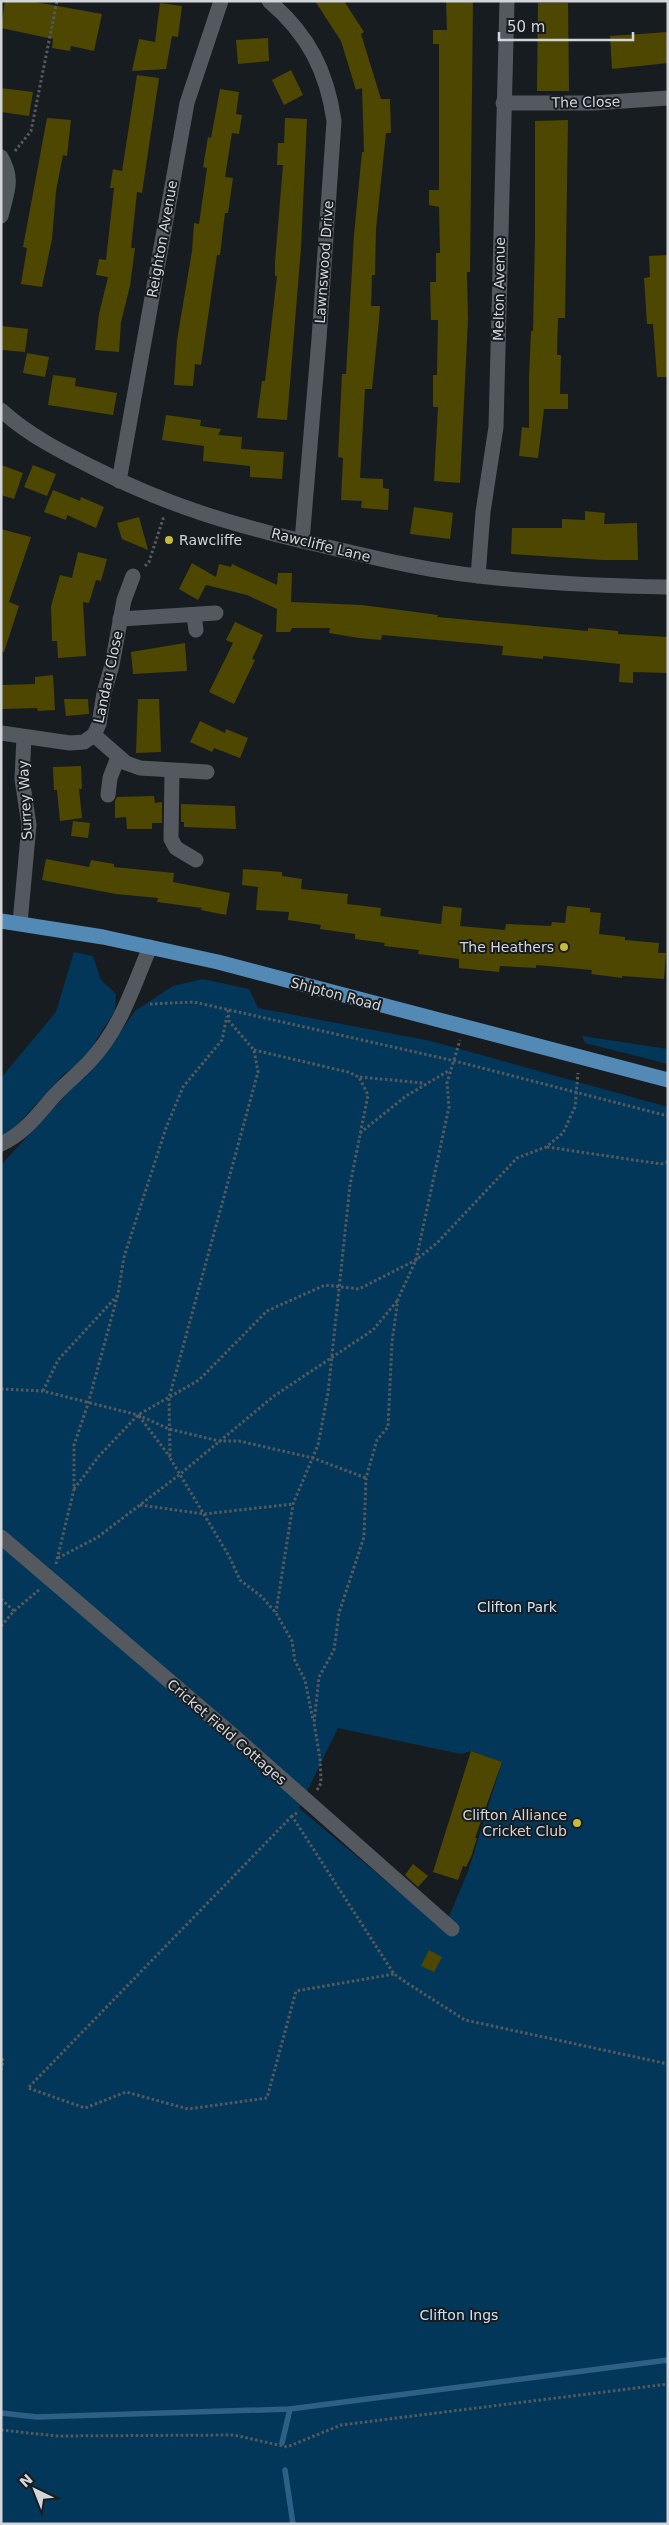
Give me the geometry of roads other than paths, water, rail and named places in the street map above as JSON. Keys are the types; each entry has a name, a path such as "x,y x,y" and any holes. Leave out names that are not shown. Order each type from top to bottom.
{"main road":[{"name":"Shipton Road","path":"1,921 150,946 218,962 578,1058 668,1080"}],"street":[{"name":"Lawnswood Drive","path":"269,1 293,23 315,56 328,92 334,122 319,339 302,541"},
{"name":"Melton Avenue","path":"478,576 483,512 496,427 507,1"},
{"name":"Reighton Avenue","path":"119,481 187,103 224,2"},
{"name":"The Close","path":"503,103 594,103 668,98"},
{"path":"1,216 9,182 9,172 3,160"},
{"name":"Rawcliffe Lane","path":"1,410 52,446 119,481 169,504 233,524 376,559 478,576 596,586 668,587"},
{"name":"Landau Close","path":"94,735 99,724 120,619 133,576"},
{"name":"Landau Close","path":"120,619 216,612"},
{"path":"194,615 196,630"},
{"path":"1,733 70,743 84,742 94,735 126,763 140,768 207,772"},
{"name":"Surrey Way","path":"20,923 29,825 22,779 24,737"},
{"path":"108,795 110,778 118,757"},
{"path":"172,771 171,839 176,848 196,860"},
{"path":"1,1144 17,1137 57,1093 91,1060 113,1030 131,998 150,946"},
{"name":"Cricket Field Cottages","path":"1,1537 236,1738 452,1929"}],"waterway":[{"path":"1,2413 37,2417 290,2409 668,2360"},
{"path":"282,2443 290,2409"},
{"path":"285,2470 293,2524"}],"place":[{"name":"Rawcliffe","path":"169,540"},
{"name":"The Heathers","path":"564,947"},
{"name":"Clifton Alliance Cricket Club","path":"577,1823"}],"park label":[{"name":"Clifton Park","path":"517,1607"},
{"name":"Clifton Ings","path":"459,2315"}]}
